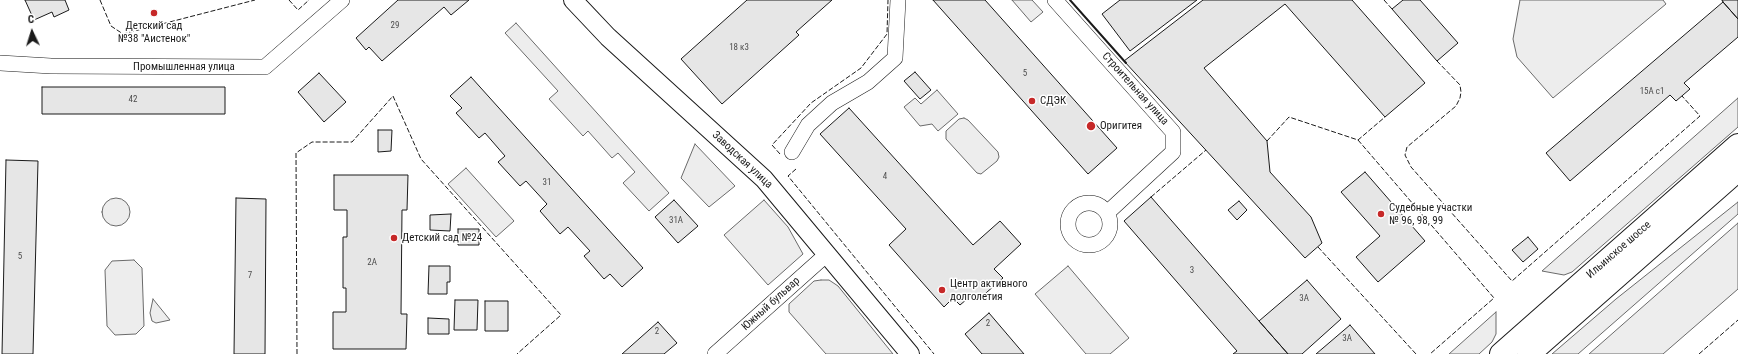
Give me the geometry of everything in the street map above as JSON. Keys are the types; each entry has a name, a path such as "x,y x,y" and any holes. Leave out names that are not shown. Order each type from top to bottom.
{"main road":[{"name":"Ильинское шоссе","path":"1500,354 1738,145"},
{"name":"Ильинское шоссе","path":"1529,354 1738,170"}],"street":[{"name":"Промышленная улица","path":"0,63 51,66 264,67 342,0"},
{"name":"Заводская улица","path":"574,0 608,37 728,147 756,170 910,354"},
{"path":"792,152 808,125 832,103 868,82 895,58 898,0"},
{"name":"Строительная улица","path":"1055,0 1173,132 1173,152 1107,213"},
{"name":"Южный бульвар","path":"716,354 827,254"}],"shaded area":[{"path":"1012,0 1032,0 1043,12 1031,22"},
{"path":"1520,0 1663,0 1666,4 1553,98 1517,57 1513,39"},
{"path":"516,23 669,193 649,211 623,183 635,172 618,153 612,158 588,131 583,136 549,99 558,91 505,33"},
{"path":"937,90 958,114 938,131 932,124 920,126 904,107 915,98 921,104"},
{"path":"1738,98 1738,127 1572,272 1564,275 1542,271"},
{"path":"964,118 968,120 998,152 999,157 997,161 981,174 977,173 946,139 946,131 959,119"},
{"path":"695,144 735,186 709,207 681,178"},
{"path":"466,168 514,221 496,237 448,184"},
{"path":"116,198 126,202 130,212 126,222 116,226 106,222 102,212 106,202"},
{"path":"764,200 788,227 803,254 768,285 724,235"},
{"path":"1738,202 1738,214 1578,354 1552,354 1616,299"},
{"path":"1738,223 1738,289 1663,354 1589,354"},
{"path":"134,260 142,268 144,326 136,334 115,335 107,326 105,270 112,261"},
{"path":"1068,266 1129,338 1110,354 1086,354 1035,294"},
{"path":"829,280 838,286 893,354 826,354 789,312 789,304 814,281"},
{"path":"153,299 170,320 156,323 152,321 150,313"},
{"path":"1496,312 1496,334 1492,342 1479,354 1449,354"}],"building":[{"path":"25,0 65,0 69,10 54,17 52,12 34,20"},
{"path":"398,0 469,0 451,15 444,7 382,61 369,47 366,50 356,38"},
{"path":"747,0 832,0 796,32 799,35 722,104 681,59"},
{"path":"933,0 985,0 1117,148 1088,174"},
{"path":"1120,0 1197,0 1130,51 1102,14"},
{"path":"1203,0 1352,0 1425,83 1385,117 1285,4 1204,68 1267,141 1270,172 1311,217 1322,243 1305,258 1124,61"},
{"path":"1403,0 1420,0 1458,43 1437,61 1392,9"},
{"path":"1722,0 1738,0 1738,19 1723,2"},
{"path":"1723,2 1738,19 1738,37 1684,83 1690,89 1676,101 1670,95 1570,181 1546,153"},
{"path":"915,72 931,90 920,99 904,81"},
{"path":"319,73 346,102 324,122 298,92"},
{"path":"471,77 643,268 622,287 610,274 604,279 584,256 590,251 568,227 560,234 540,211 547,204 526,181 520,186 498,162 505,156 485,133 479,138 456,113 462,108 450,96"},
{"path":"42,87 225,87 225,114 42,114"},
{"path":"849,108 973,245 1000,221 1021,244 994,269 1003,278 978,300 973,294 960,305 953,298 944,307 889,245 906,229 820,134"},
{"path":"378,130 392,130 391,151 378,152"},
{"path":"6,160 38,161 33,354 2,354"},
{"name":"Судебные участки № 96, 98, 99","path":"1365,172 1425,241 1378,282 1356,257 1380,236 1341,192"},
{"path":"334,175 408,175 407,210 402,210 401,314 407,314 406,349 333,349 333,312 346,312 346,288 343,288 343,237 347,237 347,210 334,210"},
{"path":"1151,197 1288,354 1233,354 1237,351 1124,221"},
{"path":"236,198 266,199 265,354 234,354"},
{"path":"674,200 698,226 678,243 655,217"},
{"path":"1239,201 1247,210 1237,220 1228,210"},
{"path":"451,214 450,231 430,230 430,215"},
{"path":"458,229 479,229 479,245 458,245"},
{"path":"1528,237 1538,249 1523,262 1512,250"},
{"path":"429,266 450,266 450,282 447,282 447,294 428,294"},
{"path":"1307,280 1341,319 1302,354 1288,354 1259,321"},
{"path":"455,300 478,300 477,330 454,330"},
{"path":"485,301 508,301 508,331 485,331"},
{"path":"989,313 1024,354 982,354 965,334"},
{"path":"428,318 449,319 449,334 428,334"},
{"path":"658,322 677,343 664,354 622,354"},
{"path":"1350,325 1375,354 1316,354"}],"fence":[{"path":"100,0 111,26 123,34 255,0"},
{"path":"289,0 298,10 309,0"},
{"path":"780,154 772,145 811,103 861,68 887,34 888,0"},
{"path":"1384,0 1392,9"},
{"path":"1437,61 1460,85 1460,98 1456,106 1407,147 1405,155 1411,167 1512,281 1700,116 1682,96"},
{"path":"297,354 296,153 312,142 352,142 393,96 421,159 561,315 517,354"},
{"path":"1267,141 1289,117 1358,140 1385,117"},
{"path":"1358,140 1494,298 1430,354"},
{"path":"1151,197 1206,150"},
{"path":"796,169 788,176 934,354"},
{"path":"1318,247 1416,354"},
{"path":"1699,354 1738,320"}],"wall":[{"path":"1070,0 1126,63"}],"place":[{"name":"Детский сад №38 \"Аистенок\"","path":"154,13"},
{"name":"СДЭК","path":"1032,101"},
{"name":"Оригитея","path":"1091,126"},
{"name":"Судебные участки № 96, 98, 99","path":"1381,214"},
{"name":"Детский сад №24","path":"394,238"},
{"name":"Центр активного долголетия","path":"942,290"}]}
